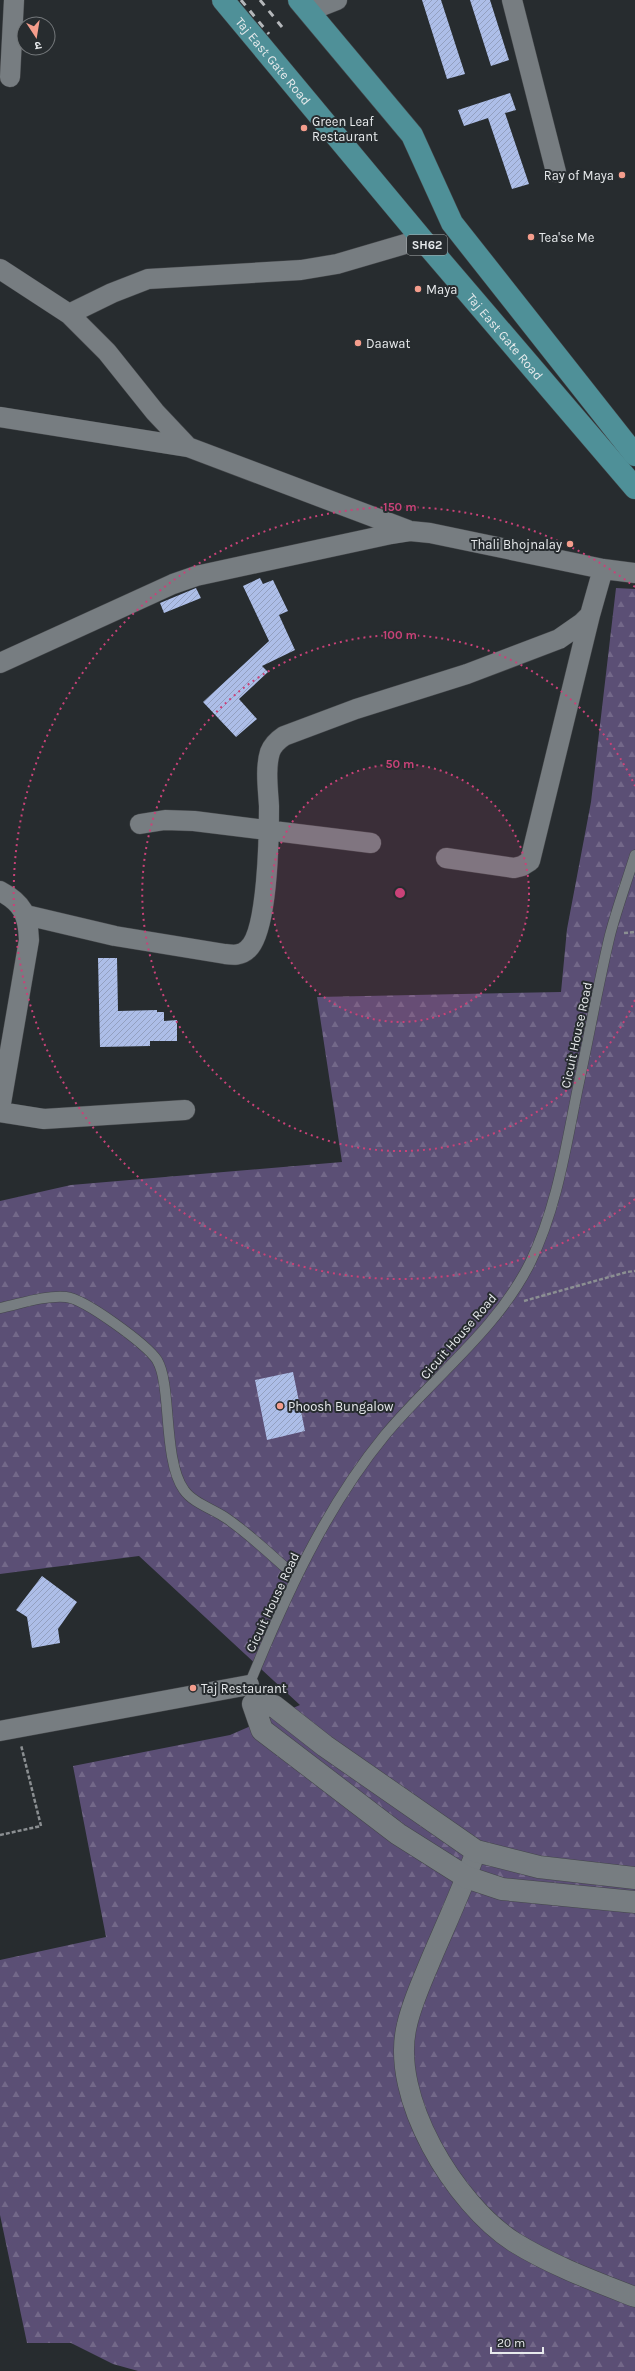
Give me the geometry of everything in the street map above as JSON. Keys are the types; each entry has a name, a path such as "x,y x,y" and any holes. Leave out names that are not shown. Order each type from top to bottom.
{"main road":[{"name":"Taj East Gate Road","path":"223,0 422,239 635,488"},
{"name":"SH62","path":"304,6 412,135 452,223 635,455"}],"street":[{"path":"10,77 14,0"},
{"path":"304,6 337,0"},
{"path":"512,0 556,172"},
{"path":"69,314 112,293 148,279 301,270 337,264 422,239"},
{"path":"0,269 69,314 107,352 155,412 188,447"},
{"path":"0,417 188,447 410,531 490,545 603,569 635,573"},
{"path":"0,663 173,584 196,576 374,537 410,531"},
{"path":"446,858 514,868 522,866 530,860 590,615 603,569"},
{"path":"26,915 115,936 239,955 247,950 255,941 266,879 269,828 268,768 270,752 275,742 284,736 356,709 467,674 559,639 582,623 590,615"},
{"path":"140,824 165,820 194,821 269,828 371,843"},
{"path":"0,891 10,896 26,915 29,940 0,1110 44,1118 185,1110"},
{"path":"8,1729 251,1694 274,1706 331,1750 476,1851 539,1867 635,1878"},
{"path":"251,1694 262,1730 398,1834 466,1877 502,1889 635,1902"},
{"path":"476,1851 421,1984 406,2025 404,2053 410,2093 416,2114 430,2146 454,2182 482,2215 514,2242 580,2276 635,2297"}],"lane":[{"name":"Cicuit House Road","path":"251,1694 276,1617 296,1577 352,1476 387,1432 473,1343 504,1306 530,1263 555,1198 610,934 635,855"},
{"path":"0,1308 53,1298 66,1297 77,1300 106,1317 152,1354 161,1370 164,1383 172,1454 184,1490 191,1498 227,1518 296,1577"}],"path":[{"path":"504,1306 635,1271"},
{"path":"0,1835 41,1826 8,1729"}],"green space":[{"path":"616,588 635,589 635,2371 138,2371 113,2364 71,2343 27,2343 0,2215 0,1960 106,1937 73,1766 230,1735 300,1705 139,1556 0,1574 0,1201 71,1185 342,1162 317,997 561,992 567,929 591,802"}],"building":[{"path":"422,0 441,0 465,74 447,79"},
{"path":"470,0 490,0 509,60 491,66"},
{"path":"510,93 516,110 505,113 529,184 512,189 488,118 464,126 458,110"},
{"path":"260,578 263,584 273,580 288,611 279,615 295,650 262,666 268,672 239,699 257,719 236,737 203,702 269,641 243,586"},
{"path":"196,588 201,598 164,613 160,603"},
{"path":"98,958 117,958 118,1011 157,1010 157,1012 164,1012 164,1021 177,1020 177,1041 150,1041 150,1046 100,1047"},
{"name":"Phoosh Bungalow","path":"293,1372 305,1431 267,1440 255,1380"},
{"path":"42,1576 77,1602 58,1629 60,1643 32,1648 27,1617 16,1610"}],"railway":[{"path":"241,0 269,34"},
{"path":"260,0 282,27"}],"place":[{"name":"Green Leaf Restaurant","path":"304,128"},
{"name":"Ray of Maya","path":"622,175"},
{"name":"Tea'se Me","path":"531,237"},
{"name":"Maya","path":"418,289"},
{"name":"Daawat","path":"358,343"},
{"name":"Thali Bhojnalay","path":"570,544"},
{"name":"Phoosh Bungalow","path":"280,1406"},
{"name":"Taj Restaurant","path":"193,1688"}]}
